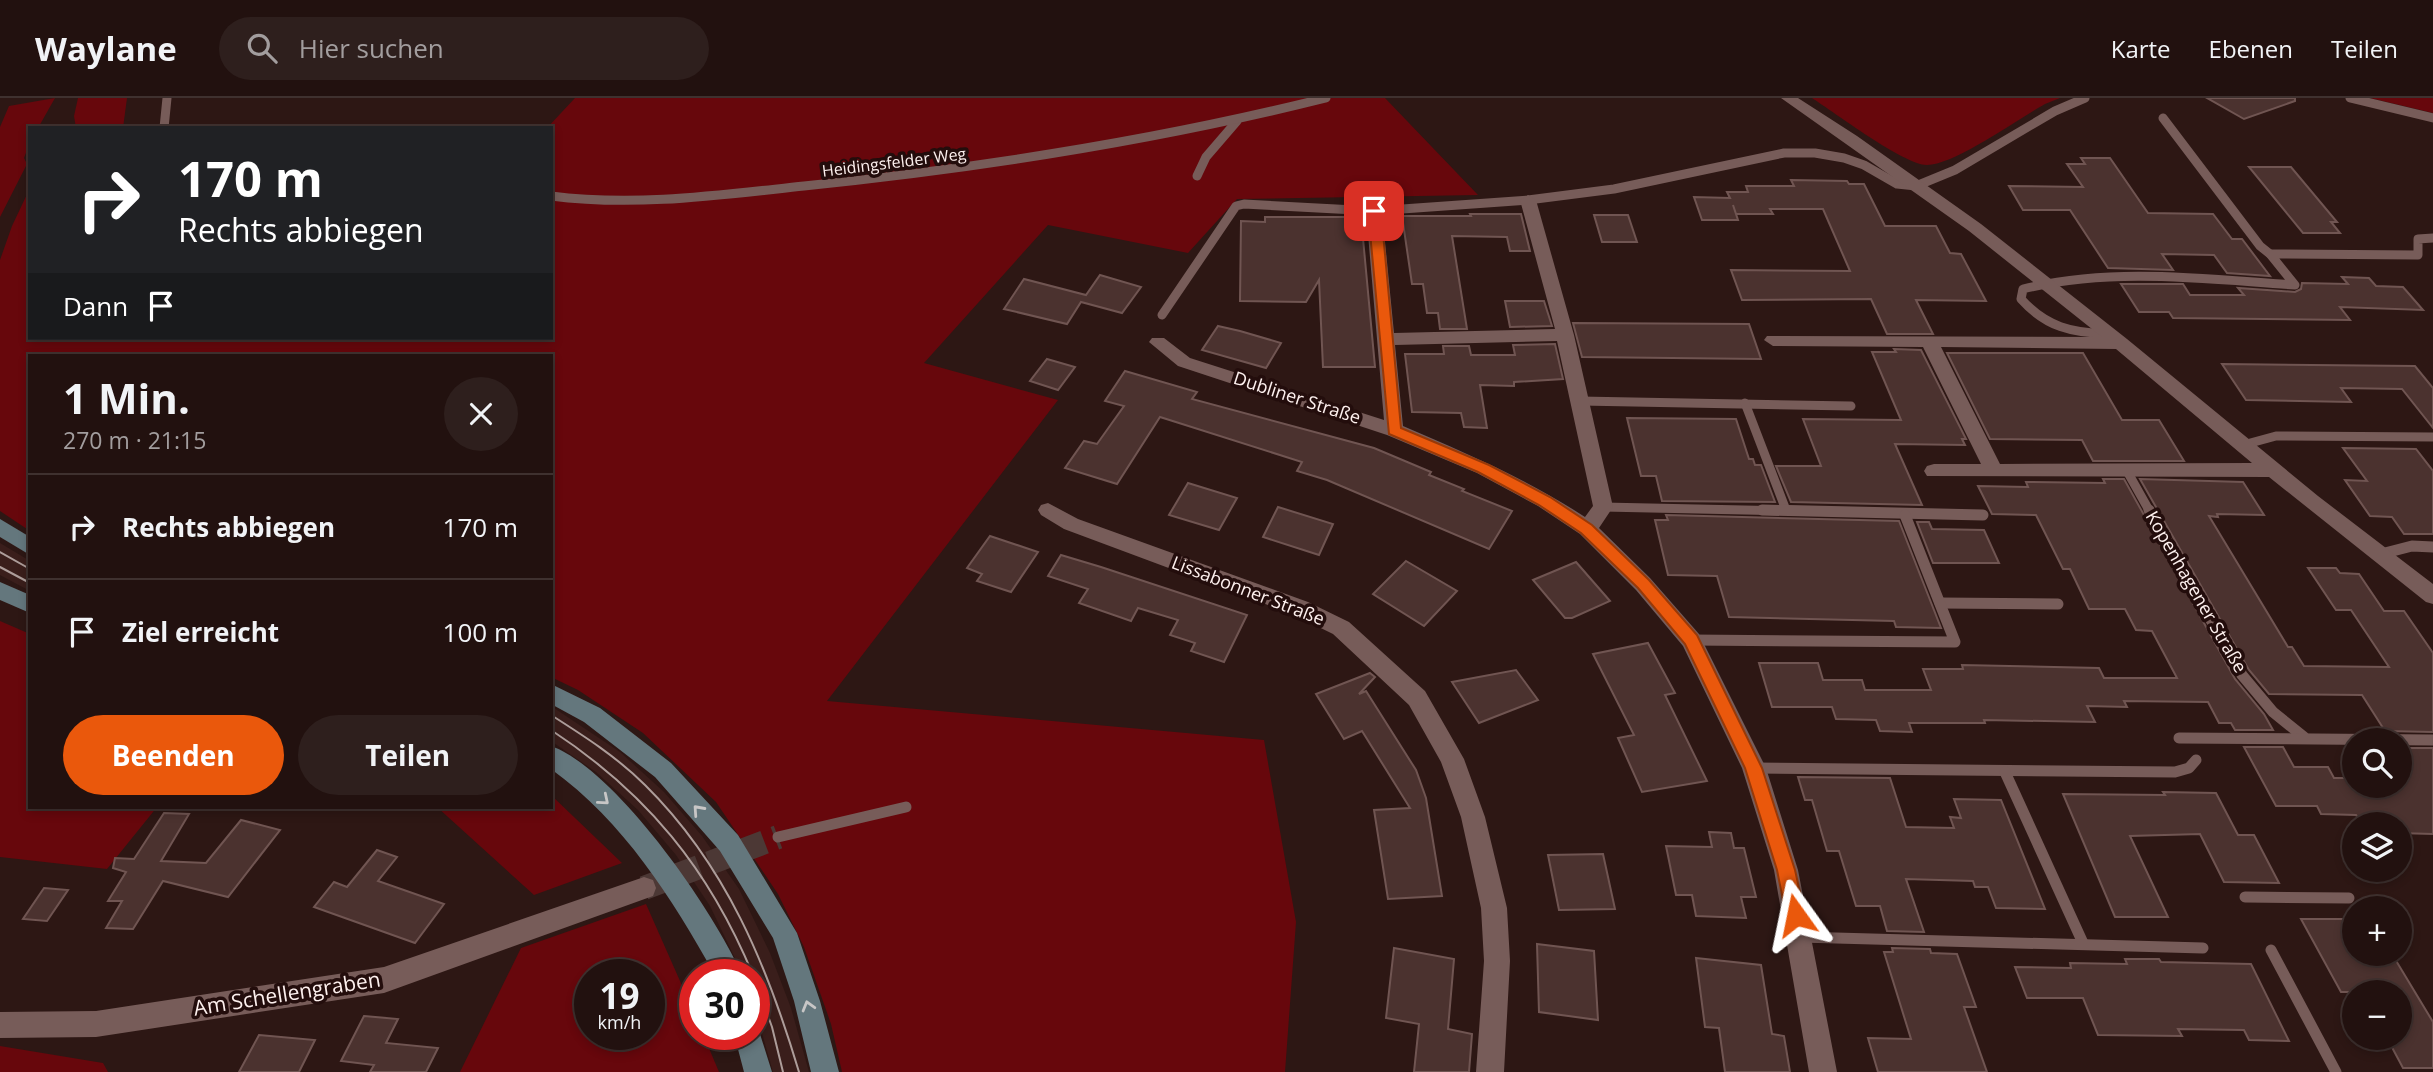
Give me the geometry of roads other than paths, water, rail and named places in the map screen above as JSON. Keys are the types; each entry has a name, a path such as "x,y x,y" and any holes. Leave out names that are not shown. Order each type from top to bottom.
{"main road":[{"path":"0,527 28,546"},
{"path":"0,590 28,603"},
{"path":"553,694 592,715 663,770 729,843 784,933 807,1001 825,1072"},
{"path":"553,758 614,808 682,893 720,959"},
{"path":"752,1050 758,1072"}],"street":[{"path":"1788,98 1854,139 1921,186 2115,338 2273,470 2433,596"},
{"path":"1528,200 1566,335 1603,507 1587,529"},
{"path":"1374,211 1388,339 1394,430"},
{"path":"1388,339 1566,335"},
{"path":"1773,340 1929,342 2115,338"},
{"name":"Dubliner Straße","path":"1158,342 1184,362 1394,430 1484,468 1545,501 1587,529 1643,584 1691,640 1754,768 1786,870 1823,1072"},
{"path":"1929,342 1993,469"},
{"path":"1934,471 2273,470"},
{"name":"Lissabonner Straße","path":"1048,510 1071,524 1300,608 1341,628 1417,698 1452,759 1473,817 1494,908 1497,961 1490,1072"},
{"name":"Am Schellengraben","path":"0,1025 96,1024 384,980 643,888"}],"lane":[{"path":"164,126 167,98"},
{"name":"Heidingsfelder Weg","path":"553,196 576,200 639,200 853,182 978,166 1237,121 1326,98"},
{"path":"1162,316 1236,206 1244,204 1374,211 1528,200 1614,189 1794,153 1812,152 1842,157 1903,186 1921,186 2002,143 2056,110 2085,98"},
{"path":"2350,98 2433,118"},
{"path":"2115,338 2074,334 2052,326 2033,314 2021,299 2023,289 2067,277 2131,277 2295,285 2253,237 2163,118"},
{"path":"1197,176 1206,157 1237,121"},
{"path":"2270,254 2418,256 2418,239 2433,237"},
{"path":"1580,401 1851,406"},
{"path":"1745,403 1786,510"},
{"path":"2243,445 2276,436 2433,437"},
{"name":"Kopenhagener Straße","path":"2127,471 2242,675 2273,712 2304,737"},
{"path":"1603,507 1983,515"},
{"path":"1691,640 1955,642 1905,514"},
{"path":"2381,554 2412,546 2433,547"},
{"path":"1940,603 2059,604"},
{"path":"2179,738 2433,740"},
{"path":"1754,768 2175,772 2189,768 2196,760"},
{"path":"2005,772 2084,943"},
{"path":"778,837 906,807"},
{"path":"2245,897 2342,898"},
{"path":"1800,937 2203,948"},
{"path":"2272,950 2336,1072"}],"tunnel":[{"path":"644,888 778,837"}],"tram line":[{"path":"0,552 28,568"},
{"path":"0,567 28,582"},
{"path":"553,716 623,765 674,816 699,849 721,883 758,955 799,1072"},
{"path":"553,731 617,780 672,836 716,901 746,959"},
{"path":"770,1021 783,1072"}]}
